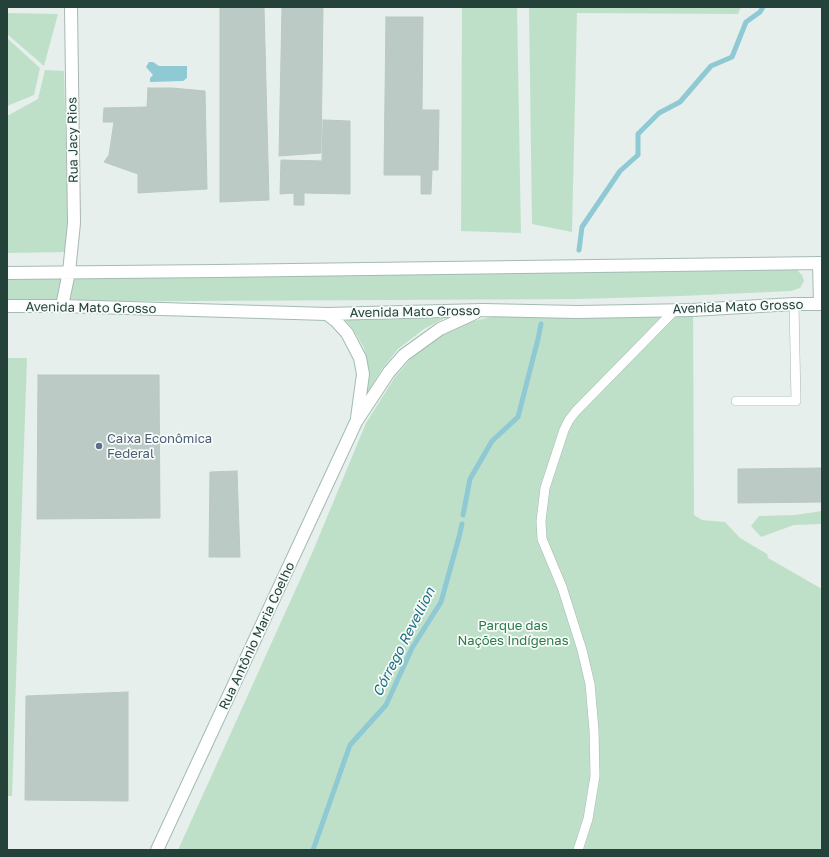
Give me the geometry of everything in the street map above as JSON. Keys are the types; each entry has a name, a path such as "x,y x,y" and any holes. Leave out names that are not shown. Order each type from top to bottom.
{"main road":[{"name":"Rua Jacy Rios","path":"62,306 69,272 74,224 71,7"},
{"path":"7,273 821,263 821,304"},
{"name":"Avenida Mato Grosso","path":"7,306 62,306 327,314 483,310 577,312 821,304"},
{"name":"Rua Antônio Maria Coelho","path":"157,850 356,422 389,372 404,355 440,329 483,310"},
{"name":"Rua Antônio Maria Coelho","path":"327,314 347,333 360,358 363,374 356,422"}],"lane":[{"path":"736,401 796,401 794,304"},
{"path":"578,850 588,819 595,776 594,730 590,684 582,650 562,587 542,539 541,521 546,488 564,430 573,416 674,310"}],"green space":[{"path":"462,7 517,7 521,233 461,231"},
{"path":"529,7 741,7 738,14 577,13 572,232 532,224"},
{"path":"7,13 58,14 44,66 7,34"},
{"path":"7,38 40,68 34,95 7,106"},
{"path":"45,70 64,71 69,252 7,253 7,116 38,99"},
{"path":"795,268 802,275 804,281 800,288 791,291 682,296 580,299 7,302 7,278"},
{"name":"Parque das Nações Indígenas","path":"693,313 694,515 702,520 725,522 740,538 767,554 768,558 822,589 822,850 178,850 313,551 366,423 395,377 415,354 444,333 465,323 500,315"},
{"path":"343,317 445,318 424,329 398,349 382,369 363,400 368,367 364,348 353,329"},
{"path":"7,358 27,358 12,796 7,796"},
{"path":"822,511 822,524 794,525 761,537 751,526 759,516 795,515"}],"water":[{"path":"149,62 153,62 159,66 187,66 187,78 183,81 150,82 150,78 153,75 146,67"}],"building":[{"path":"220,7 264,7 269,200 220,202"},
{"path":"282,7 323,7 321,153 279,156"},
{"path":"386,17 423,17 422,110 439,110 438,170 432,170 431,194 421,194 421,175 384,175"},
{"path":"148,88 172,88 205,91 207,189 138,193 138,174 104,162 109,155 114,122 103,122 104,108 147,107"},
{"path":"323,120 350,121 350,194 304,193 304,205 294,205 294,193 280,194 281,160 322,161"},
{"name":"Caixa Econômica Federal","path":"38,375 159,375 160,518 37,519"},
{"path":"822,468 822,502 738,503 738,469"},
{"path":"237,471 240,557 209,557 210,472"},
{"path":"128,692 128,801 25,800 26,696"}],"waterway":[{"name":"Córrego Revellion","path":"579,250 582,227 620,171 638,155 638,134 659,113 680,102 711,66 732,57 746,22 760,12 763,7"},
{"name":"Córrego Revellion","path":"463,515 470,479 492,441 518,417 541,324"},
{"name":"Córrego Revellion","path":"313,850 350,745 386,705 412,648 441,602 462,524"}],"place":[{"name":"Caixa Econômica Federal","path":"99,446"}]}
